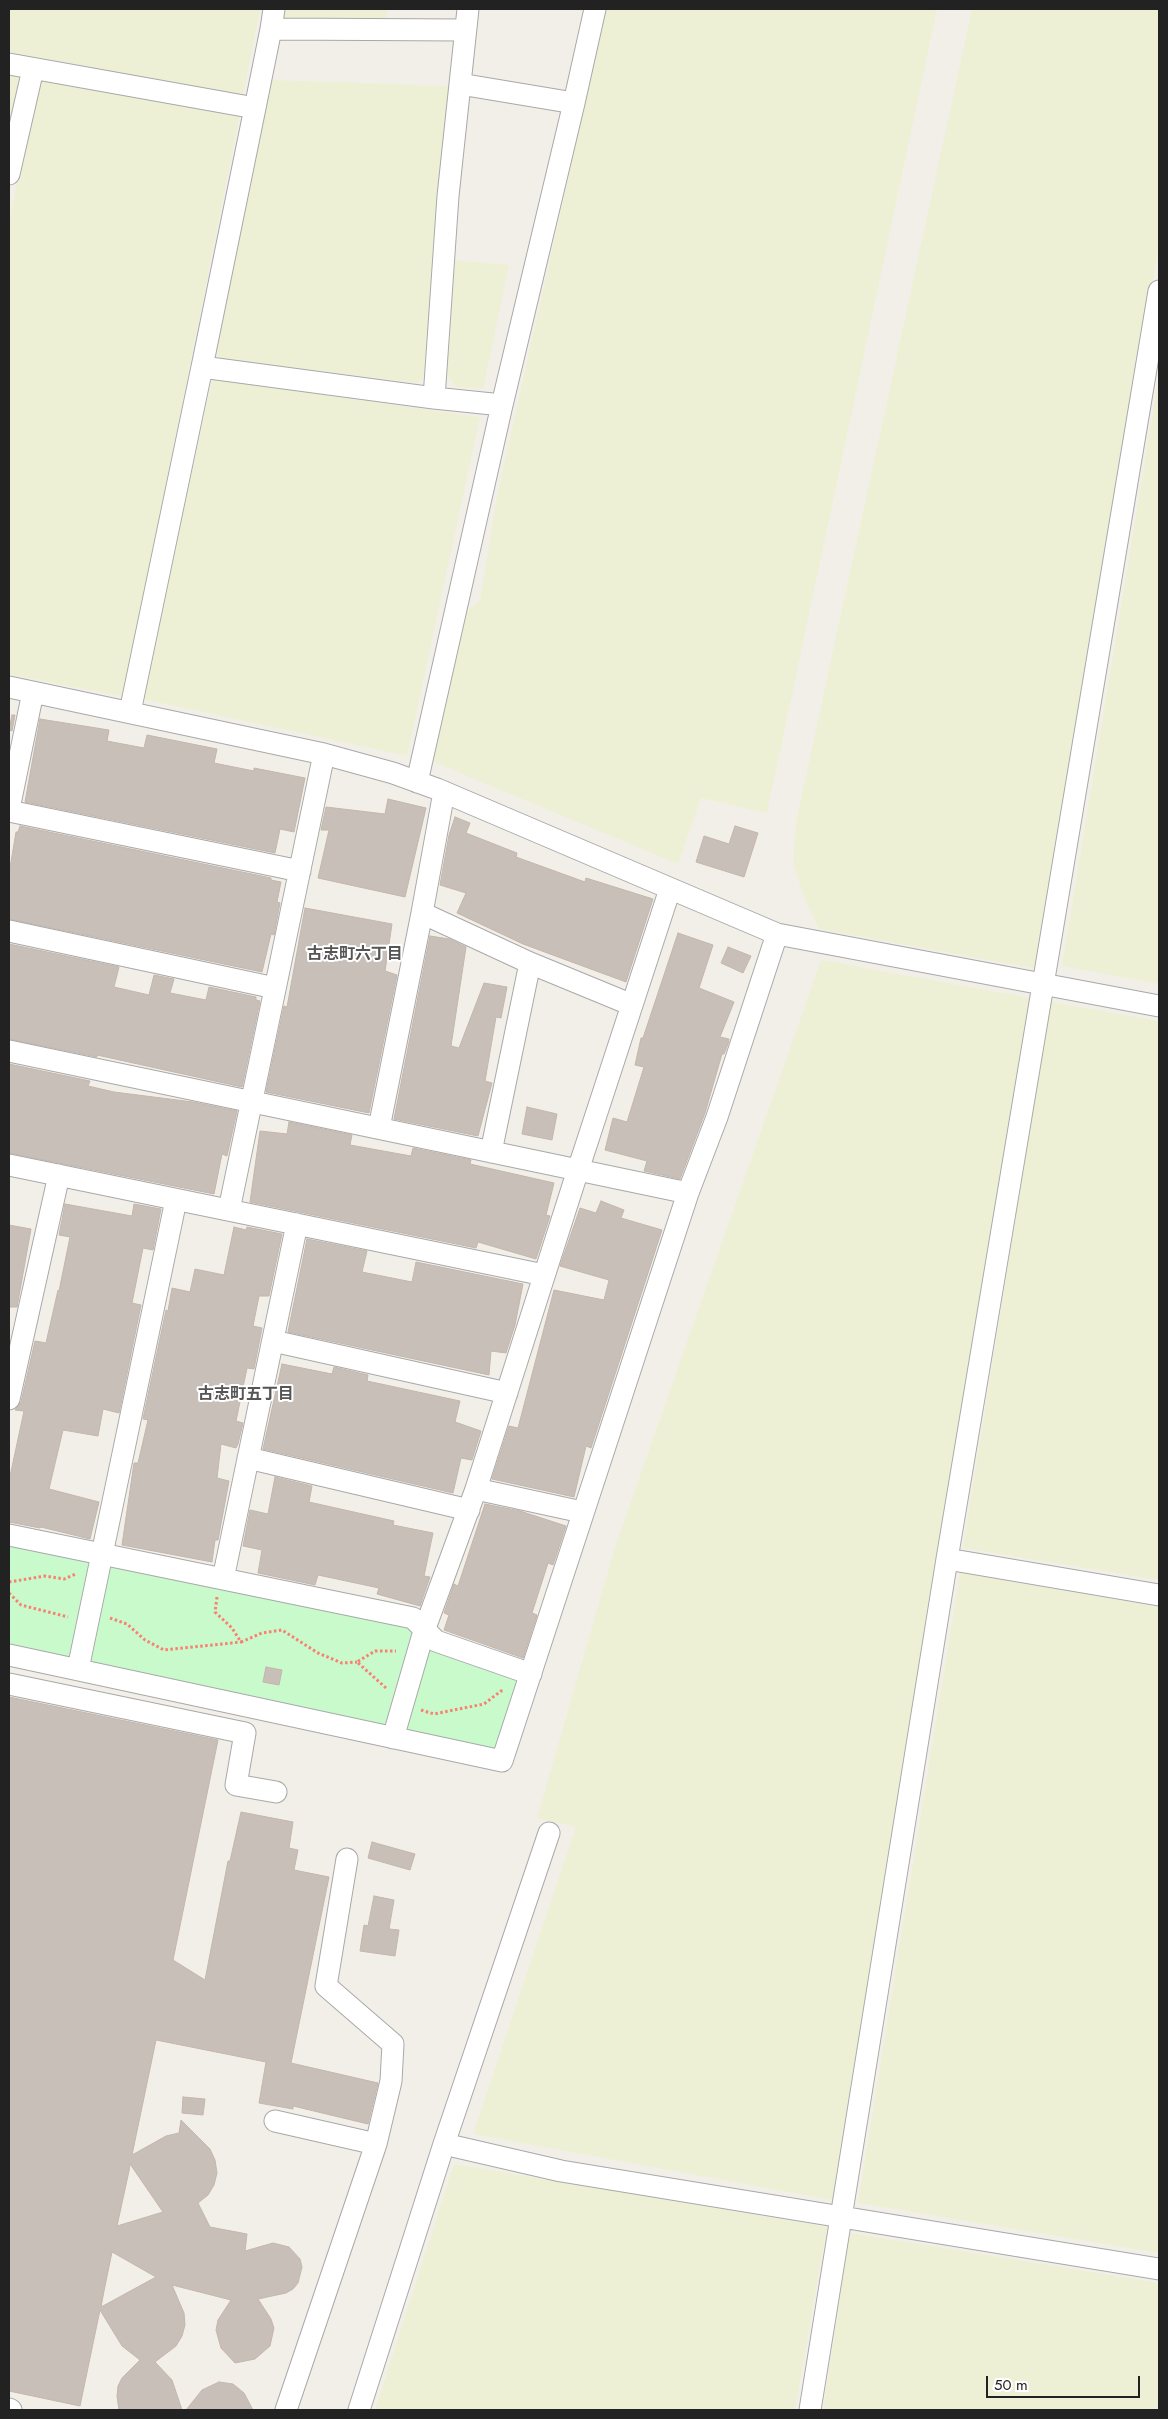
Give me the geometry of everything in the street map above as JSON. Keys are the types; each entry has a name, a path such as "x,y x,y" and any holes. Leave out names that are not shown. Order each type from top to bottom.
{"street":[{"path":"434,398 448,196 468,9"},
{"path":"416,782 502,405 574,103 594,9"},
{"path":"130,712 272,19 465,30"},
{"path":"9,64 255,108"},
{"path":"9,174 33,69"},
{"path":"460,84 574,103"},
{"path":"810,2410 947,1559 1159,291"},
{"path":"202,367 434,398 502,405"},
{"path":"9,687 324,754 416,782 444,792 777,934 1159,1006"},
{"path":"33,692 9,810 300,871"},
{"path":"229,1210 324,754"},
{"path":"378,1128 422,913 444,792"},
{"path":"393,1738 424,1631 476,1489 670,889"},
{"path":"422,913 530,963 632,1005"},
{"path":"9,931 275,988"},
{"path":"9,1655 502,1761 688,1193 717,1117 777,934"},
{"path":"491,1152 530,963"},
{"path":"9,1051 688,1193"},
{"path":"9,1165 544,1275"},
{"path":"9,1398 59,1175"},
{"path":"78,1669 176,1200"},
{"path":"223,1579 297,1224"},
{"path":"273,1341 507,1393"},
{"path":"248,1458 469,1510"},
{"path":"476,1489 582,1512"},
{"path":"9,1535 100,1563 223,1579 413,1618 436,1641 531,1674"},
{"path":"947,1559 1159,1594"},
{"path":"9,1684 245,1733 236,1785 276,1792"},
{"path":"359,2410 444,2144 549,1834"},
{"path":"286,2410 376,2144 391,2081 394,2044 326,1986 347,1859"},
{"path":"275,2121 376,2144"},
{"path":"444,2144 561,2171 1159,2269"}],"path":[{"path":"9,1582 45,1576 64,1579 100,1563"},
{"path":"223,1579 215,1612 232,1628 241,1642"},
{"path":"9,1593 21,1604 79,1620 89,1615 106,1617 127,1624 145,1640 164,1650 241,1642 262,1633 282,1630 318,1653 342,1663 357,1662"}],"green space":[{"path":"9,9 260,9 243,95 9,52"},
{"path":"282,9 388,9 386,23 286,20 281,15"},
{"path":"606,9 937,9 767,813 701,798 678,864 431,761 465,613 480,600 497,496"},
{"path":"972,9 1159,9 1159,244 1038,969 819,929 805,900 793,863 796,822"},
{"path":"9,72 25,75 9,151"},
{"path":"38,76 240,113 124,697 9,674 9,223"},
{"path":"271,80 450,86 423,379 418,383 220,359 216,350"},
{"path":"455,260 509,265 483,389 456,387 447,375"},
{"path":"1159,375 1159,984 1062,966"},
{"path":"212,379 480,417 407,756 143,699"},
{"path":"821,960 1030,998 832,2200 473,2134 576,1827 537,1818 615,1547"},
{"path":"1050,1002 1159,1021 1159,1580 963,1548"},
{"path":"9,1537 412,1627 539,1682 508,1769 9,1664"},
{"path":"960,1573 1159,1607 1159,2253 858,2203"},
{"path":"454,2164 827,2227 795,2410 375,2410"},
{"path":"850,2233 1159,2283 1159,2410 823,2410"}],"building":[{"path":"12,715 15,715 12,731 9,730"},
{"path":"40,719 109,730 107,741 144,748 147,735 217,749 214,763 254,771 254,768 305,778 294,832 280,829 275,853 25,802"},
{"path":"388,799 426,808 405,897 318,878 329,830 321,830 326,807 385,814"},
{"path":"455,817 470,823 466,833 517,853 516,857 585,882 586,878 653,899 626,982 523,944 457,913 466,893 440,885 449,835"},
{"path":"20,826 271,878 271,880 281,882 277,902 280,903 274,935 271,934 262,972 9,919 9,874 16,832 18,832"},
{"path":"735,826 758,833 744,877 696,862 704,836 729,844"},
{"path":"305,908 392,924 385,971 397,975 369,1113 266,1092 284,1006 287,1007"},
{"path":"678,933 713,945 699,988 734,1002 720,1037 729,1039 728,1044 724,1054 722,1054 705,1113 680,1179 644,1171 647,1161 605,1150 613,1118 627,1122 644,1067 635,1065 641,1038 643,1038"},
{"path":"430,936 449,939 466,947 451,1046 459,1048 484,983 507,987 501,1018 496,1017 485,1081 492,1083 478,1136 394,1119"},
{"path":"9,944 119,967 114,987 149,995 154,975 174,979 170,993 206,1000 209,987 256,997 256,1000 260,1001 242,1087 97,1055 97,1057 9,1039"},
{"path":"728,947 751,956 743,973 721,963"},
{"path":"9,1064 90,1081 88,1086 114,1092 193,1102 237,1111 227,1156 222,1154 214,1194 9,1153"},
{"path":"527,1107 557,1114 552,1140 522,1134"},
{"path":"289,1122 352,1135 350,1145 411,1156 413,1148 471,1160 470,1164 554,1183 546,1215 550,1216 536,1259 478,1242 476,1248 250,1202 260,1131 287,1134"},
{"path":"601,1201 624,1210 621,1218 662,1230 591,1448 586,1446 574,1497 492,1479 509,1426 518,1428 554,1290 604,1300 609,1280 560,1266 580,1208 596,1213"},
{"path":"65,1204 132,1216 134,1204 161,1209 153,1250 143,1248 132,1303 141,1305 119,1413 103,1409 98,1436 63,1430 49,1489 99,1502 90,1539 41,1527 9,1522 9,1481 24,1411 15,1410 21,1402 35,1341 46,1343 59,1291 70,1237 59,1235"},
{"path":"9,1225 31,1229 17,1307 9,1307"},
{"path":"234,1227 246,1230 247,1227 282,1234 269,1296 259,1296 253,1326 262,1328 254,1369 247,1368 236,1421 243,1423 238,1444 236,1448 221,1444 217,1478 229,1481 218,1540 215,1540 212,1562 122,1545 134,1463 138,1463 148,1420 143,1419 172,1288 190,1292 195,1269 224,1275"},
{"path":"307,1239 367,1251 362,1272 412,1282 416,1262 523,1284 515,1325 506,1353 491,1351 489,1375 288,1332"},
{"path":"282,1364 332,1374 334,1367 368,1375 367,1381 460,1401 455,1422 481,1431 472,1460 461,1458 453,1493 263,1449"},
{"path":"275,1477 312,1486 309,1502 394,1521 393,1525 433,1533 424,1576 430,1577 420,1606 377,1594 379,1588 318,1575 315,1585 258,1573 262,1550 243,1546 250,1510 268,1514"},
{"path":"485,1504 520,1511 566,1526 553,1565 548,1563 532,1613 537,1615 523,1658 444,1630 449,1615 444,1613 454,1584 458,1586"},
{"path":"266,1667 282,1670 279,1685 263,1682"},
{"path":"9,1697 218,1740 173,1960 205,1980 228,1861 230,1861 241,1812 293,1822 289,1848 298,1850 294,1870 329,1877 291,2063 378,2083 368,2124 293,2106 293,2109 259,2103 266,2062 156,2040 132,2155 166,2136 179,2133 181,2120 210,2149 215,2160 217,2173 214,2185 208,2195 198,2203 210,2227 247,2234 245,2251 273,2243 289,2247 300,2259 302,2267 298,2283 286,2293 258,2299 271,2319 274,2328 270,2346 255,2359 235,2363 221,2348 216,2330 218,2320 231,2300 172,2285 184,2313 185,2325 182,2336 176,2346 155,2362 172,2380 182,2410 119,2410 118,2386 122,2378 140,2360 122,2346 100,2310 80,2406 9,2391","holes":["130,2164 163,2212 117,2226 129,2171","112,2252 156,2277 101,2307 104,2291"]},
{"path":"372,1842 415,1854 410,1870 368,1858"},
{"path":"374,1896 394,1900 389,1929 399,1930 395,1956 360,1951 364,1925 368,1926"},
{"path":"183,2097 205,2099 203,2115 182,2113"},
{"path":"219,2382 233,2384 244,2393 253,2410 186,2410 202,2390"}],"district":[{"name":"古志町六丁目","path":"355,955"},
{"name":"古志町五丁目","path":"246,1395"}]}
